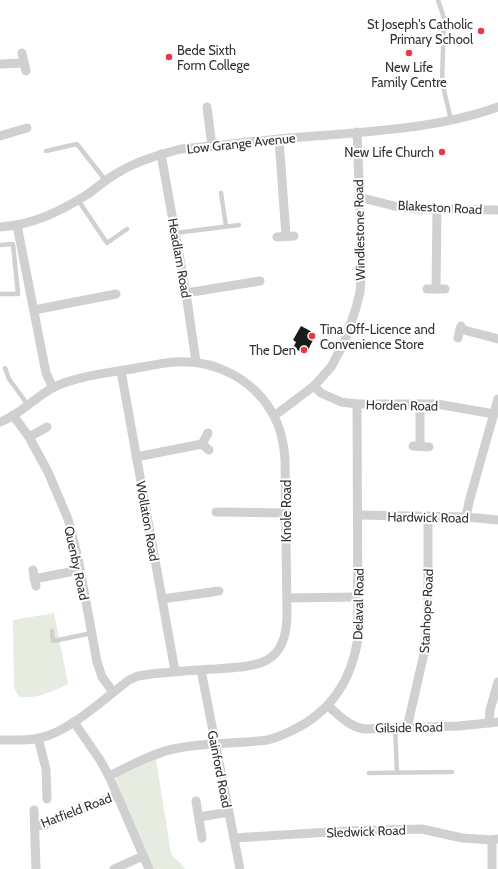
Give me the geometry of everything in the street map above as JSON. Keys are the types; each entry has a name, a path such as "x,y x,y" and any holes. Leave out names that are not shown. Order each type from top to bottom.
{"street":[{"path":"0,64 25,67 22,53"},
{"path":"207,107 212,146"},
{"name":"Low Grange Avenue","path":"0,227 38,220 59,211 78,200 121,170 145,159 181,149 419,126 450,120 498,107"},
{"path":"0,136 27,128"},
{"name":"Windlestone Road","path":"274,416 314,386 331,367 351,326 362,276 357,132"},
{"path":"279,139 285,236"},
{"name":"Headlam Road","path":"161,154 186,293 196,362"},
{"name":"Blakeston Road","path":"359,197 398,207 498,210"},
{"path":"436,289 437,209"},
{"path":"17,225 46,374 53,388"},
{"path":"186,293 263,281"},
{"path":"34,310 116,294"},
{"path":"460,331 498,339"},
{"name":"Knole Road","path":"0,422 13,416 28,404 53,388 71,380 175,362 196,362 221,369 252,387 274,416 283,442 286,460 285,635 282,643 273,656 258,665 175,671 138,676 129,680 63,729 38,738 0,740"},
{"name":"Wollaton Road","path":"121,371 175,671"},
{"name":"Horden Road","path":"314,386 321,393 341,402 357,404 420,404 453,406 494,414"},
{"path":"466,517 498,398"},
{"name":"Delaval Road","path":"109,776 155,754 191,746 268,740 280,736 307,722 328,706 341,687 353,662 358,638 357,404"},
{"path":"420,404 421,446"},
{"name":"Quenby Road","path":"13,416 29,437 62,502 74,542 99,668 102,677 113,692"},
{"path":"29,437 47,427"},
{"path":"136,457 205,447 208,433"},
{"path":"216,512 286,513"},
{"name":"Hardwick Road","path":"358,515 466,517 498,520"},
{"name":"Stanhope Road","path":"408,728 425,649 428,602 428,516"},
{"path":"34,578 80,570"},
{"path":"162,599 221,590"},
{"path":"286,598 358,597"},
{"name":"Gainford Road","path":"201,670 240,869"},
{"path":"494,723 490,710 498,682"},
{"name":"Gilside Road","path":"328,706 357,728 408,728 494,723"},
{"name":"Hatfield Road","path":"74,722 109,776 149,869"},
{"path":"38,738 46,769 47,799"},
{"name":"Hatfield Road","path":"35,826 45,825 117,795"},
{"path":"196,801 202,838"},
{"name":"Hatfield Road","path":"34,810 36,869"},
{"path":"199,817 229,812"},
{"name":"Sledwick Road","path":"234,838 346,831 422,829 462,838 495,840"},
{"path":"492,869 495,840"},
{"path":"114,869 143,856"}],"lane":[{"path":"438,0 444,18 442,82 450,120"},
{"path":"46,151 77,144 106,181"},
{"path":"221,193 226,226"},
{"path":"78,200 106,243 127,229"},
{"path":"175,233 239,224"},
{"path":"0,245 13,244 18,294 0,294"},
{"path":"6,368 9,379 28,404"},
{"path":"52,631 54,641 92,634"},
{"path":"395,728 396,772"},
{"path":"369,773 452,772"}],"shaded area":[{"path":"54,613 68,684 38,696 19,697 14,688 13,620"},
{"path":"156,759 171,854 186,869 152,869 117,783 116,777"}],"building":[{"path":"301,326 316,334 306,354 293,348 296,342 293,340"}],"place":[{"name":"St Joseph's Catholic Primary School","path":"481,31"},
{"name":"New Life Family Centre","path":"409,53"},
{"name":"Bede Sixth Form College","path":"169,57"},
{"name":"New Life Church","path":"442,152"},
{"name":"Tina Off-Licence and Convenience Store","path":"312,336"},
{"name":"The Den","path":"304,350"}]}
